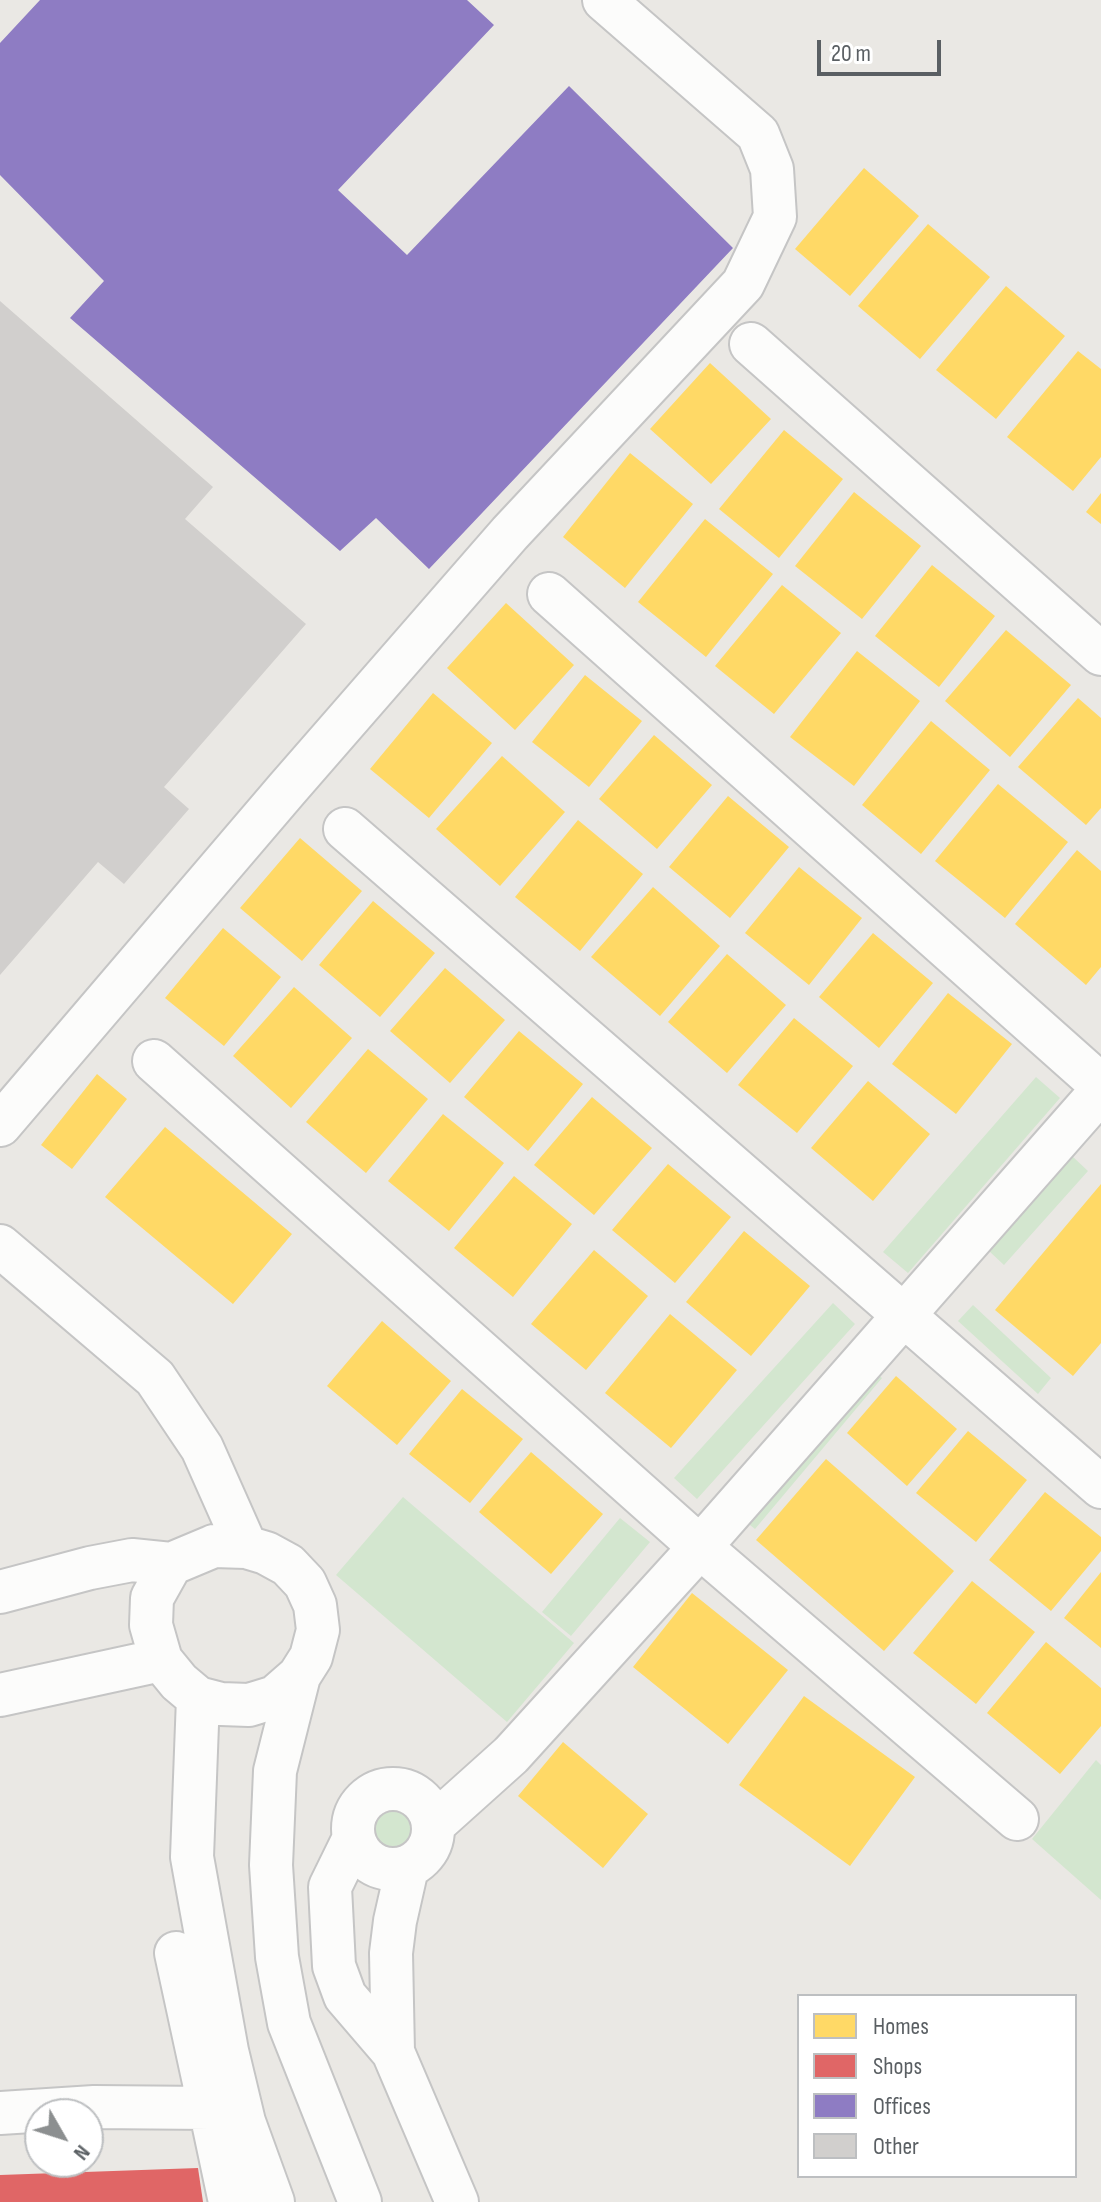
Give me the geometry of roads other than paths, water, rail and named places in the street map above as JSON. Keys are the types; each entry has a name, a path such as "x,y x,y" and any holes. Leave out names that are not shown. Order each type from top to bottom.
{"street":[{"path":"0,1125 510,533 743,284 775,217 772,169 758,134 604,0"},
{"path":"751,344 1101,654"},
{"path":"433,1825 511,1755 700,1547 1101,1088 549,594"},
{"path":"345,829 1101,1487"},
{"path":"154,1061 700,1547 1017,1819"},
{"path":"0,1246 155,1378 202,1448 246,1547"},
{"path":"0,1592 132,1560 171,1564 214,1546 246,1547 288,1565 305,1583 315,1605 318,1630 311,1657 299,1676 275,1697 249,1705 221,1704 198,1698 179,1682 161,1660 151,1625 152,1598 171,1564"},
{"path":"0,1695 161,1660"},
{"path":"299,1676 275,1771 271,1865 277,1957 289,2023 360,2202"},
{"path":"198,1698 192,1857 227,2051 244,2122 273,2202"},
{"path":"388,1789 401,1789 423,1801 433,1825 433,1838 428,1851 407,1868 394,1870 368,1861 358,1851 354,1838 353,1825 357,1811 365,1801 388,1789"},
{"path":"354,1838 330,1887 334,1966 345,1996 393,2052 457,2202"},
{"path":"393,2052 391,1953 407,1868"},
{"path":"176,1953 230,2202"},
{"path":"0,2113 94,2107 210,2108"}]}
